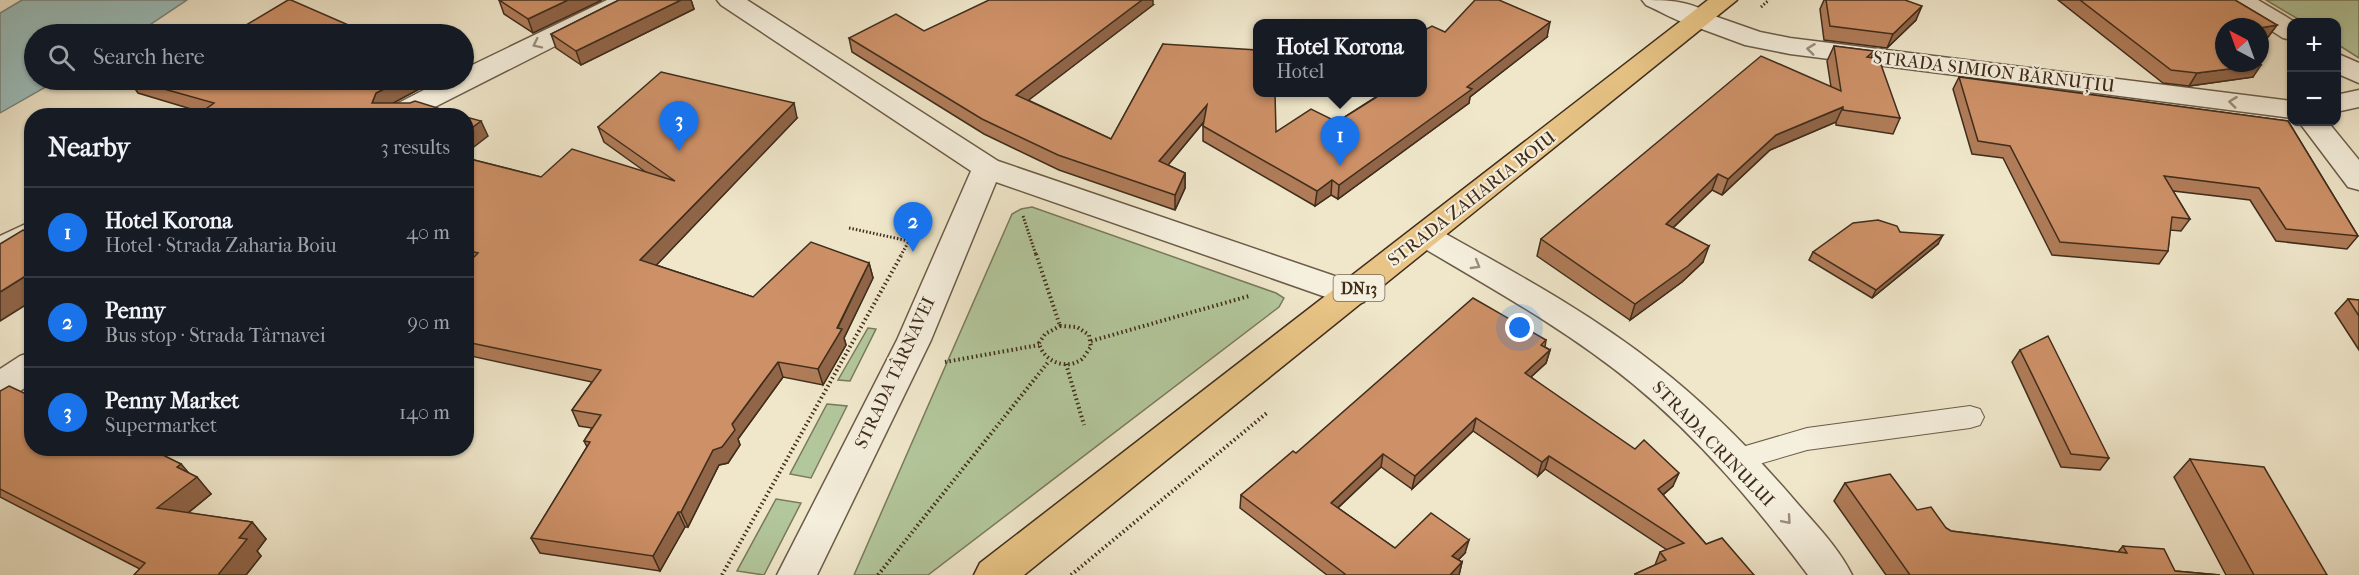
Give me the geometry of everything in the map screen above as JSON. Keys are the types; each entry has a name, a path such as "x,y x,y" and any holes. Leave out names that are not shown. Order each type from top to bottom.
{"highway":[{"name":"STRADA ZAHARIA BOIU","path":"994,575 1712,9"}],"street":[{"path":"474,74 627,0"},
{"path":"730,0 981,180 1352,294"},
{"name":"STRADA SIMION BĂRNUȚIU","path":"1655,0 1712,9 1754,39 1790,46 2287,109"},
{"path":"2240,0 2287,29"},
{"path":"2341,63 2359,75"},
{"path":"410,108 443,90"},
{"path":"2341,103 2359,98"},
{"path":"2316,126 2359,180"},
{"name":"STRADA TÂRNAVEI","path":"796,575 898,371 981,180"},
{"path":"0,250 24,236"},
{"name":"STRADA CRINULUI","path":"1426,236 1534,298 1597,339 1646,376 1735,460 1832,575"},
{"path":"0,387 24,370"}],"lane":[{"path":"1735,460 1807,439 1970,417"}],"path":[{"path":"981,180 996,197 1021,209 1060,326"},
{"path":"722,575 909,241 849,228"},
{"path":"1091,341 1257,293"},
{"path":"1060,326 1077,327 1089,335 1091,341 1088,353 1075,362 1066,364 1049,361 1040,351 1039,345 1045,333 1060,326"},
{"path":"898,371 1039,345"},
{"path":"878,575 1049,361"},
{"path":"1066,364 1084,425"}],"green space":[{"path":"2266,0 2359,0 2359,58 2341,47 2341,18 2296,18"},
{"path":"1032,207 1276,293 1284,298 1279,307 928,575 854,575 1012,214"},
{"path":"868,328 876,329 850,381 838,380"},
{"path":"827,404 847,406 811,478 790,474"},
{"path":"776,499 801,503 764,575 737,571"}],"water":[{"path":"22,0 187,0 151,24 24,24 24,90 40,90 0,113 0,13"}],"building":[{"path":"291,0 346,24 248,24"},
{"path":"499,0 568,0 528,19"},
{"path":"619,0 681,0 576,51 551,34"},
{"path":"989,0 1142,0 1016,95 1111,139 1163,44 1253,50 1253,97 1275,97 1276,132 1311,109 1337,122 1377,97 1427,97 1427,29 1432,26 1445,32 1475,0 1499,0 1550,22 1467,87 1472,89 1339,185 1332,180 1317,191 1203,126 1207,105 1159,161 1185,173 1175,195 1058,155 982,119 849,38 896,14 924,31"},
{"path":"1826,0 1905,0 1922,6 1893,34 1830,26"},
{"path":"2080,0 2235,0 2265,18 2215,18 2215,71 2197,73 2171,70"},
{"path":"2269,20 2277,25 2269,26"},
{"path":"1834,46 1874,51 1867,57 1879,59 1900,118 1843,110 1843,107 1776,135 1728,179 1718,174 1666,224 1709,246 1688,266 1635,304 1541,239 1761,56 1841,91"},
{"path":"661,72 794,103 640,260 753,297 811,242 869,263 837,328 842,329 818,369 778,362 732,424 735,430 722,447 713,450 681,512 678,512 653,556 531,538 590,442 584,441 601,415 572,410 601,370 474,344 474,257 478,253 474,252 474,160 541,177 572,149 675,181 598,127"},
{"path":"1959,77 2287,121 2287,126 2291,126 2358,236 2286,229 2259,188 2164,176 2190,219 2172,217 2168,251 2060,242 2010,146 1978,141"},
{"path":"168,90 382,90 376,93 372,103 415,101 437,108 207,108 214,103"},
{"path":"474,119 481,121 474,126"},
{"path":"1878,220 1897,226 1900,232 1943,235 1876,290 1813,252 1853,223"},
{"path":"24,230 24,277 0,292 0,244"},
{"path":"1473,298 1546,340 1541,345 1550,350 1525,373 1635,449 1644,440 1679,473 1658,489 1706,544 1722,538 1754,575 1636,575 1666,560 1660,552 1684,543 1549,456 1542,462 1476,418 1415,476 1383,454 1331,503 1395,548 1431,513 1469,540 1452,556 1462,562 1450,575 1344,575 1241,495 1293,451 1296,453"},
{"path":"2348,299 2359,300 2359,316"},
{"path":"2048,336 2109,458 2071,454 2020,350"},
{"path":"9,386 24,393 24,456 165,456 181,464 177,467 197,477 157,508 252,522 239,538 247,539 218,575 134,575 145,563 0,489 0,391"},
{"path":"2190,459 2264,467 2327,575 2254,575"},
{"path":"1890,474 1917,510 1931,507 1946,528 1951,531 2127,553 2123,546 2164,549 2175,571 2220,575 1910,575 1845,483"}],"place":[{"name":"Penny Market","path":"679,151"},
{"name":"Hotel Korona","path":"1340,166"},
{"name":"Penny","path":"913,252"}]}
